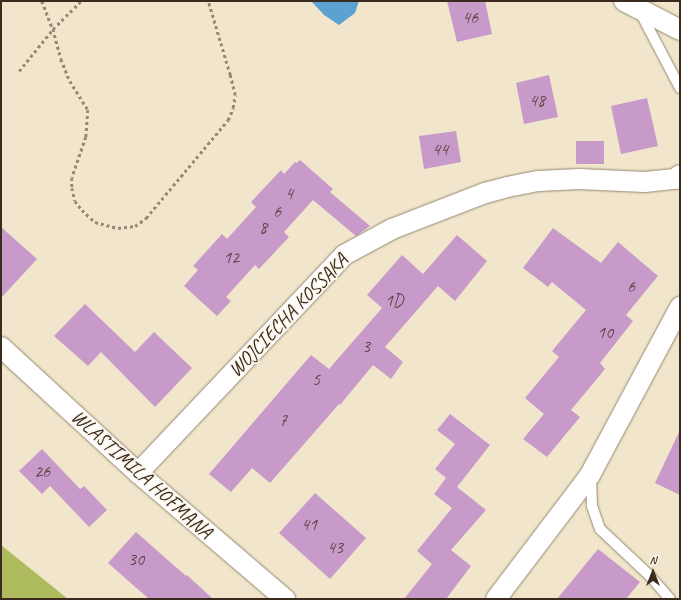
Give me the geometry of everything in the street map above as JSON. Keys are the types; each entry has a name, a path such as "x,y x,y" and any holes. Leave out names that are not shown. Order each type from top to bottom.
{"street":[{"path":"631,5 680,30"},
{"name":"WOJCIECHA KOSSAKA","path":"138,473 344,255 392,229 485,193 507,187 538,181 579,179 645,182 675,179 680,175"},
{"path":"496,599 590,475 680,307"},
{"name":"WLASTIMILA HOFMANA","path":"1,347 138,473 285,599"}],"lane":[{"path":"631,5 680,88"},
{"path":"590,475 592,506 600,529 650,576 670,599"}],"path":[{"path":"42,1 53,29 61,59 70,81 88,110 86,137 72,178 72,188 75,202 95,222 118,228 135,226 146,218 228,120 233,108 235,95 208,1"},
{"path":"19,70 53,29 81,1"}],"green space":[{"path":"1,545 68,599 1,599"}],"water":[{"path":"311,1 359,1 355,13 339,25 324,15"}],"building":[{"path":"447,1 485,1 492,34 457,42"},
{"path":"549,75 558,117 524,124 516,83"},
{"path":"647,98 658,146 621,154 611,106"},
{"path":"456,131 461,162 424,169 419,136"},
{"path":"576,141 604,141 604,164 576,164"},
{"path":"300,160 333,189 330,192 370,226 356,236 313,200 284,232 289,237 259,269 255,265 226,297 231,301 217,316 184,286 198,270 193,266 222,234 227,239 256,207 251,202 281,170 284,174 295,162 297,163"},
{"path":"1,227 37,259 1,298"},
{"path":"553,228 601,263 618,242 658,276 626,315 633,321 600,363 605,369 571,410 580,417 547,457 523,439 544,414 525,398 559,357 552,351 586,310 552,282 548,287 523,268"},
{"path":"457,235 487,261 455,301 438,286 385,347 403,362 391,379 373,365 340,405 339,404 270,483 252,468 231,492 209,474 311,355 329,369 382,308 367,295 402,255 423,274"},
{"path":"85,304 135,352 154,332 192,368 155,407 101,352 88,366 54,336"},
{"path":"450,414 490,445 457,487 486,510 451,550 471,566 446,599 404,599 432,564 417,551 452,508 434,494 446,478 435,469 455,444 437,430"},
{"path":"680,430 680,495 655,483"},
{"path":"42,449 80,489 84,486 107,510 89,527 50,486 42,494 19,471"},
{"path":"315,493 366,538 330,579 279,533"},
{"path":"136,532 213,599 149,599 108,563"},
{"path":"598,549 640,582 626,599 557,599"}]}
